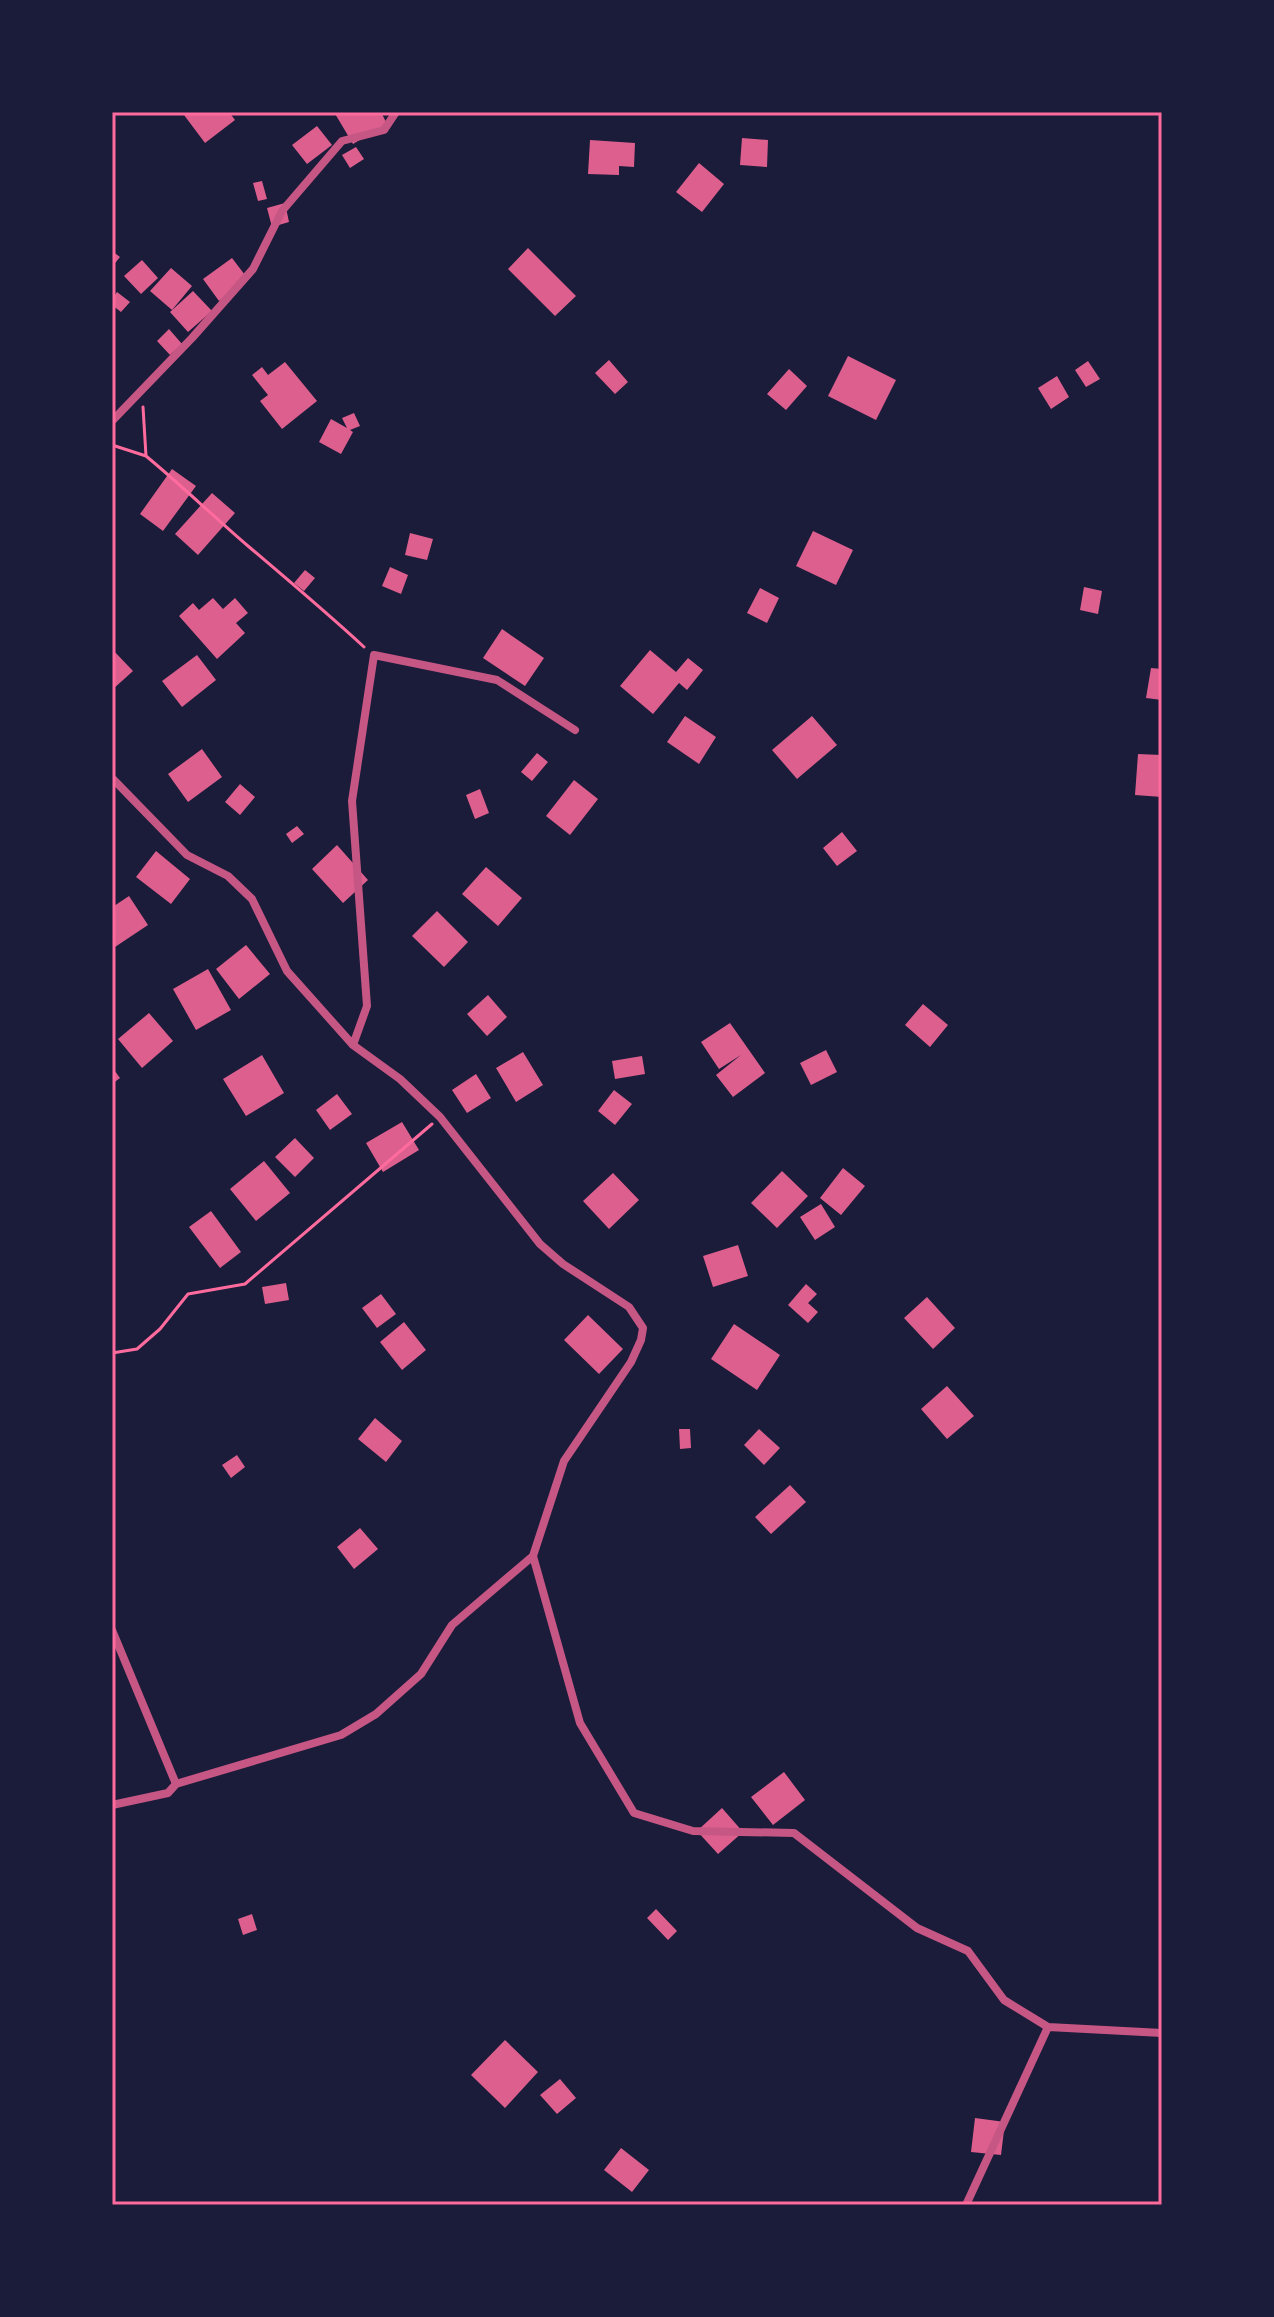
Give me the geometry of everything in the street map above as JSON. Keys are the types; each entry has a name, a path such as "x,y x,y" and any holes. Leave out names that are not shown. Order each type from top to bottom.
{"street":[{"path":"112,421 253,269 282,211 342,141 384,130 396,112"},
{"path":"353,1045 367,1006 352,801 374,655 497,680 575,730"},
{"path":"112,778 187,855 228,876 252,899 287,971 353,1045 400,1079 440,1117 540,1244 563,1264 629,1307 643,1328 631,1362 564,1461 533,1556 452,1625 421,1674 376,1714 341,1735 176,1784 168,1793 112,1805"},
{"path":"533,1556 580,1723 634,1813 693,1831 794,1833 917,1928 968,1951 1004,2000 1048,2027 1162,2033"},
{"path":"112,1630 176,1784"},
{"path":"966,2205 1048,2027"}],"path":[{"path":"143,391 146,456"},
{"path":"112,445 146,456 374,655"},
{"path":"112,1353 137,1349 160,1329 188,1294 245,1284 440,1117"}],"building":[{"path":"188,112 229,112 235,120 205,143 184,115"},
{"path":"334,112 381,112 387,124 353,144"},
{"path":"317,126 332,145 307,164 292,145"},
{"path":"742,138 768,140 767,167 740,165"},
{"path":"590,140 635,143 634,167 619,166 619,175 588,174"},
{"path":"356,147 364,159 350,168 342,155"},
{"path":"699,163 724,184 702,212 676,192"},
{"path":"262,181 267,199 258,201 253,183"},
{"path":"285,203 289,222 272,227 267,208"},
{"path":"528,248 576,296 555,316 508,269"},
{"path":"112,251 120,257 112,267"},
{"path":"232,258 248,279 219,301 203,279"},
{"path":"142,260 158,278 141,294 124,276"},
{"path":"171,268 192,286 172,310 150,291"},
{"path":"193,291 212,311 188,332 170,312"},
{"path":"117,292 130,302 121,312 112,305"},
{"path":"169,329 182,344 170,355 157,341"},
{"path":"848,356 896,380 876,420 828,396"},
{"path":"609,360 628,382 615,394 595,373"},
{"path":"1088,361 1100,379 1086,387 1075,370"},
{"path":"285,362 317,401 282,429 260,401 268,395 252,375 262,367 268,375"},
{"path":"789,369 807,386 786,410 767,394"},
{"path":"1057,376 1069,397 1051,409 1038,388"},
{"path":"354,413 360,426 350,430 353,432 341,454 319,442 331,419 347,428 342,418"},
{"path":"172,469 196,486 163,531 140,514"},
{"path":"212,493 235,513 198,555 175,534"},
{"path":"813,531 853,550 836,585 796,566"},
{"path":"410,533 433,539 427,560 405,555"},
{"path":"390,567 408,575 401,594 382,586"},
{"path":"305,570 315,578 304,591 294,583"},
{"path":"1084,587 1102,591 1098,614 1080,610"},
{"path":"760,588 779,598 767,623 747,613"},
{"path":"213,598 223,609 235,598 248,613 236,623 245,633 217,659 179,616 193,603 199,610"},
{"path":"502,629 544,658 525,686 483,658"},
{"path":"112,649 133,671 112,690"},
{"path":"650,650 676,672 688,658 703,670 687,690 679,683 653,714 620,686"},
{"path":"197,655 216,680 182,707 162,681"},
{"path":"1151,668 1162,669 1162,700 1146,698"},
{"path":"685,716 716,737 699,764 667,742"},
{"path":"812,716 837,745 797,779 772,750"},
{"path":"202,749 222,777 188,802 168,774"},
{"path":"537,753 548,762 532,781 521,772"},
{"path":"1138,754 1162,755 1162,797 1135,795"},
{"path":"574,780 598,799 570,835 546,816"},
{"path":"240,784 255,797 240,815 225,802"},
{"path":"480,789 489,813 475,819 466,795"},
{"path":"297,826 304,834 292,843 286,834"},
{"path":"842,832 857,851 837,866 823,848"},
{"path":"337,845 368,880 343,903 312,869"},
{"path":"156,851 190,879 171,904 136,877"},
{"path":"486,867 522,898 498,926 462,894"},
{"path":"129,896 148,925 112,949 112,903 114,906"},
{"path":"437,911 468,942 444,967 412,936"},
{"path":"246,945 270,974 239,999 216,969"},
{"path":"208,969 231,1010 196,1030 173,989"},
{"path":"488,995 507,1017 487,1036 467,1014"},
{"path":"923,1004 948,1025 930,1047 905,1025"},
{"path":"149,1013 173,1041 142,1068 118,1039"},
{"path":"730,1023 765,1073 733,1097 716,1075 741,1055 719,1069 701,1042"},
{"path":"826,1050 837,1072 811,1085 800,1063"},
{"path":"523,1052 543,1085 516,1102 496,1068"},
{"path":"262,1055 284,1093 246,1116 223,1079"},
{"path":"642,1056 645,1074 615,1079 612,1061"},
{"path":"112,1067 120,1078 112,1084"},
{"path":"476,1074 491,1098 467,1113 452,1090"},
{"path":"614,1090 632,1104 615,1125 598,1111"},
{"path":"337,1094 352,1114 330,1130 316,1110"},
{"path":"402,1122 419,1150 383,1172 366,1143"},
{"path":"295,1138 314,1158 295,1177 275,1157"},
{"path":"264,1161 290,1193 256,1221 230,1189"},
{"path":"843,1168 865,1186 841,1215 820,1198"},
{"path":"782,1171 808,1196 777,1228 751,1203"},
{"path":"613,1173 639,1200 609,1229 583,1201"},
{"path":"821,1204 835,1227 815,1240 800,1217"},
{"path":"211,1211 241,1252 220,1268 189,1227"},
{"path":"738,1245 748,1276 713,1287 703,1256"},
{"path":"286,1283 289,1300 265,1304 262,1287"},
{"path":"806,1284 817,1294 808,1303 818,1312 808,1323 788,1305"},
{"path":"381,1294 396,1314 377,1328 362,1308"},
{"path":"927,1297 955,1328 933,1349 904,1318"},
{"path":"588,1315 623,1349 599,1374 564,1340"},
{"path":"404,1322 426,1350 402,1370 380,1342"},
{"path":"734,1324 780,1355 757,1390 711,1359"},
{"path":"947,1386 974,1416 947,1439 921,1409"},
{"path":"375,1418 402,1441 386,1462 358,1439"},
{"path":"679,1429 690,1429 691,1448 680,1449"},
{"path":"759,1429 780,1448 764,1465 744,1445"},
{"path":"237,1455 245,1467 231,1478 222,1465"},
{"path":"790,1485 806,1502 771,1534 755,1517"},
{"path":"360,1528 378,1549 354,1569 337,1547"},
{"path":"784,1772 805,1800 773,1825 751,1797"},
{"path":"722,1808 743,1832 718,1854 697,1831"},
{"path":"656,1909 677,1931 668,1940 647,1918"},
{"path":"252,1914 257,1930 243,1935 238,1919"},
{"path":"505,2040 538,2072 505,2108 471,2075"},
{"path":"560,2079 576,2098 557,2114 540,2095"},
{"path":"975,2118 1005,2122 1001,2155 971,2152"},
{"path":"621,2148 649,2170 632,2192 604,2170"}]}
